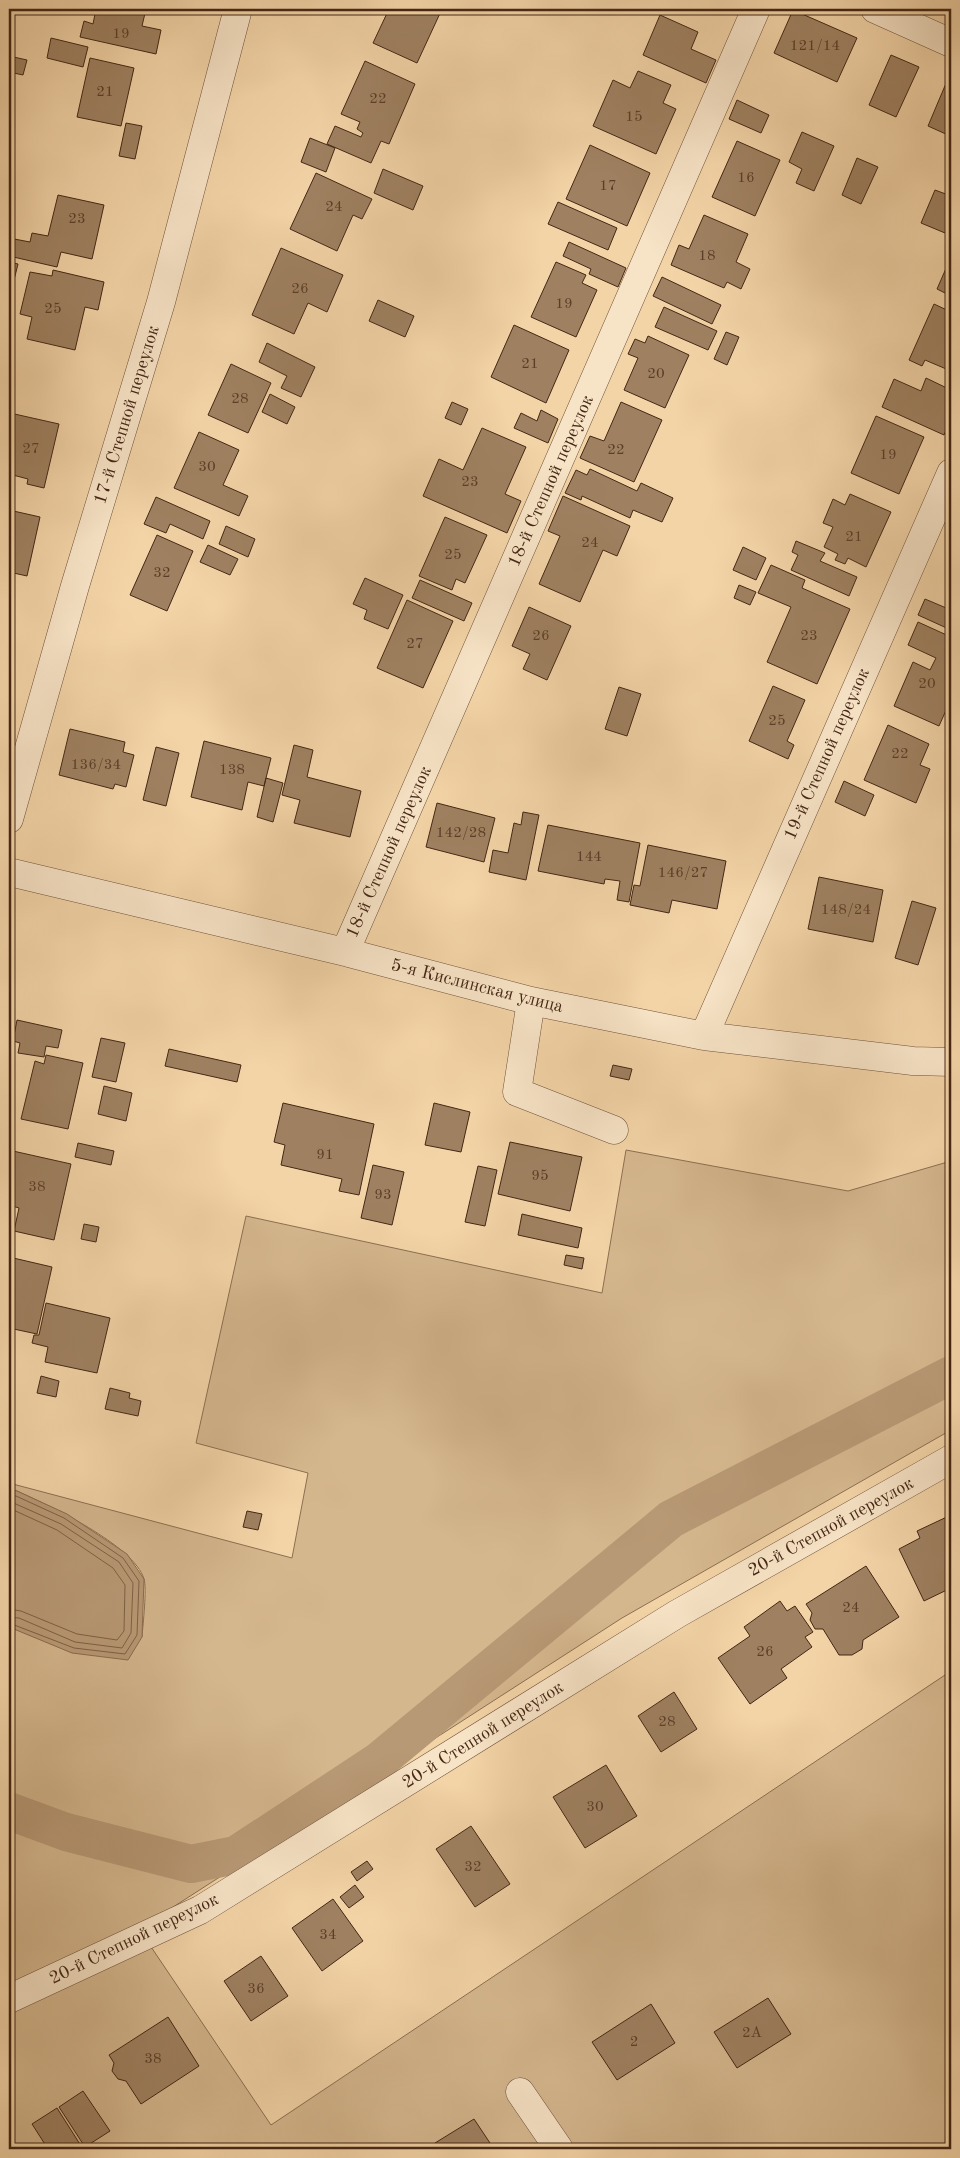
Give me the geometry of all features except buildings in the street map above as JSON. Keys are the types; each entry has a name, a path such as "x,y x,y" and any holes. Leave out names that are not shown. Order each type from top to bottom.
{"street":[{"name":"17-й Степной переулок","path":"9,819 74,586 161,302 238,9"},
{"name":"18-й Степной переулок","path":"346,952 756,9"},
{"path":"875,9 951,43"},
{"name":"19-й Степной переулок","path":"704,1036 951,473"},
{"name":"5-я Кислинская улица","path":"9,872 346,952 531,1001 704,1036 913,1060 951,1062"},
{"path":"531,1001 516,1092 614,1130"},
{"name":"20-й Степной переулок","path":"9,1999 200,1910 677,1614 951,1459"},
{"path":"520,2092 558,2149"}],"shaded area":[{"path":"626,1150 848,1191 951,1161 951,1430 622,1618 139,1929 271,2125 951,1671 951,2149 9,2149 9,1627 142,1637 145,1590 144,1579 137,1566 108,1540 49,1506 9,1489 9,1483 292,1558 308,1473 196,1443 246,1216 602,1293"}],"water":[{"path":"9,1489 67,1514 127,1554 144,1579 142,1637 128,1660 72,1653 9,1627"}],"waterway":[{"path":"9,1811 66,1832 191,1864 236,1855 379,1761 671,1519 951,1375"}]}
